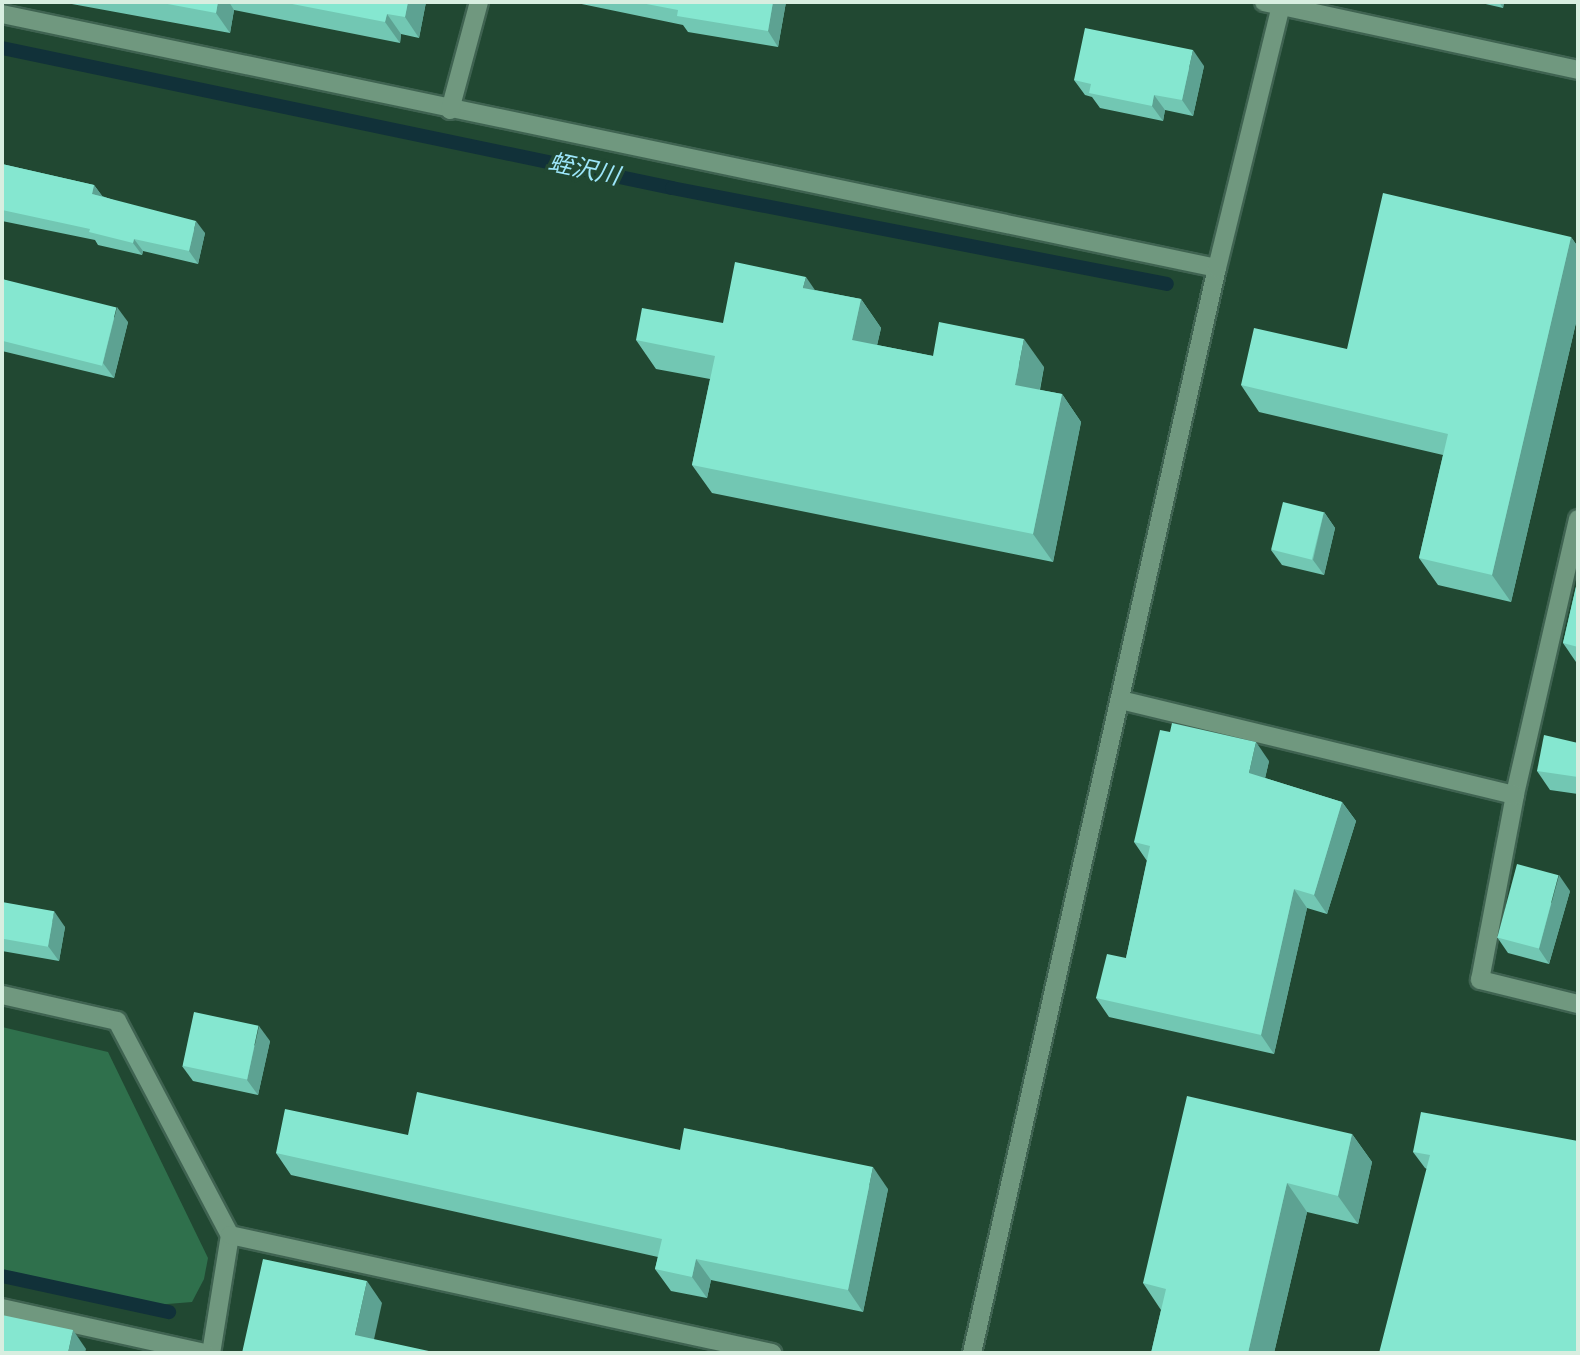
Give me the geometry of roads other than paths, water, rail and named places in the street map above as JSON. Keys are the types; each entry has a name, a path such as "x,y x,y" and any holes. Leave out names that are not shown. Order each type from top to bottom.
{"street":[{"path":"450,110 479,2"},
{"path":"972,1353 1121,700 1275,3 1578,71"},
{"path":"2,14 450,110 1217,268"},
{"path":"1578,519 1515,795 1480,980 1578,1004"},
{"path":"1121,700 1515,795"},
{"path":"2,995 117,1021 230,1235 211,1353"},
{"path":"230,1235 772,1353"},
{"path":"2,1308 205,1353"}],"waterway":[{"name":"蛭沢川","path":"2,48 672,188 1167,284"},
{"path":"2,1276 169,1312"}]}
